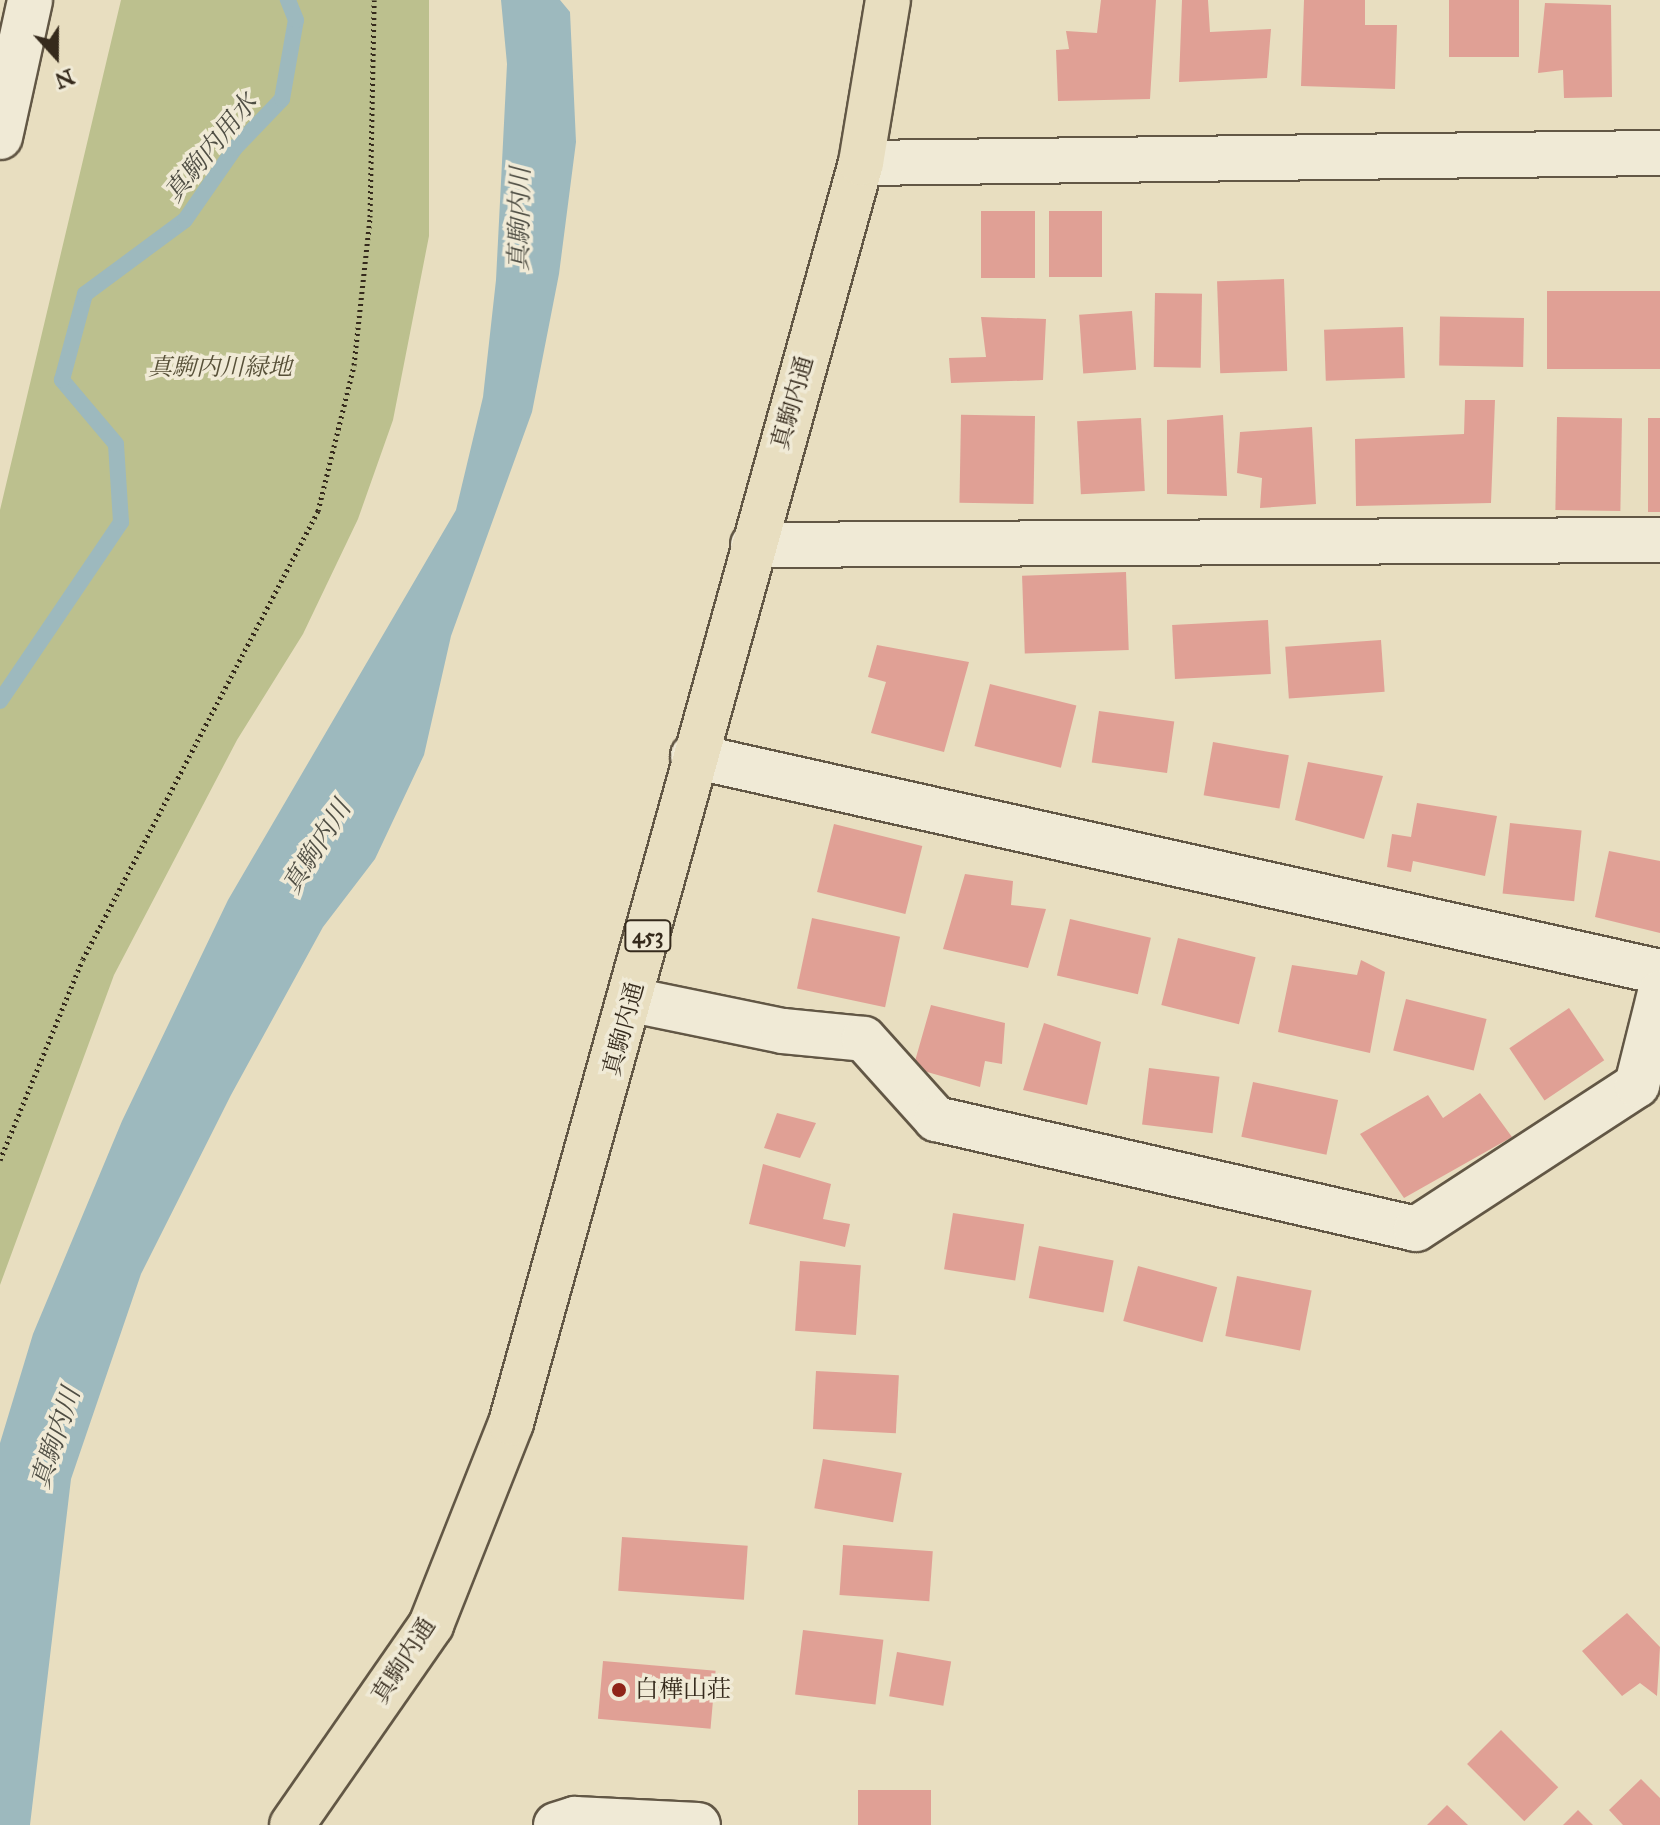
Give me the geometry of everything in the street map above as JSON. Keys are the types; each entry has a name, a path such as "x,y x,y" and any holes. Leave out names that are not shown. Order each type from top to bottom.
{"highway":[{"name":"真駒内通","path":"292,1825 431,1625 511,1423 632,1000 693,756 861,163 888,0"}],"street":[{"path":"0,137 30,0"},
{"path":"861,163 1660,153"},
{"path":"753,545 1660,540"},
{"path":"693,756 1660,972"},
{"path":"632,1000 783,1031 864,1039 936,1119 1416,1229 1637,1085 1660,993"},
{"path":"556,1825 575,1819 698,1825"}],"path":[{"path":"0,1160 83,959 318,511 354,365 359,321 370,217 374,0"}],"green space":[{"name":"真駒内川緑地","path":"121,0 429,0 429,236 393,420 358,519 303,634 237,740 114,975 0,1285 0,510"}],"water":[{"name":"真駒内川","path":"501,0 560,0 570,12 576,142 559,274 532,412 451,636 424,755 375,859 323,927 231,1095 141,1274 71,1479 30,1825 0,1825 0,1443 33,1334 122,1121 228,900 456,510 483,397 496,280 507,64"}],"building":[{"path":"1101,0 1156,0 1150,99 1058,101 1056,50 1069,49 1066,31 1097,33"},
{"path":"1182,0 1208,0 1210,32 1271,29 1267,78 1179,82"},
{"path":"1304,0 1365,0 1365,25 1397,25 1395,89 1301,86"},
{"path":"1449,0 1519,0 1519,57 1449,57"},
{"path":"1545,3 1611,5 1612,97 1564,98 1563,70 1538,73"},
{"path":"981,211 1035,211 1035,278 981,278"},
{"path":"1049,211 1102,211 1102,277 1049,277"},
{"path":"1284,279 1287,371 1220,373 1217,281"},
{"path":"1547,291 1660,291 1660,369 1547,369"},
{"path":"1155,293 1202,294 1201,368 1154,367"},
{"path":"1132,311 1136,370 1083,374 1079,315"},
{"path":"981,317 1046,319 1043,380 951,383 949,358 986,357"},
{"path":"1440,317 1524,318 1523,367 1439,366"},
{"path":"1403,327 1405,378 1326,381 1324,330"},
{"path":"1465,400 1495,400 1491,503 1356,506 1355,439 1464,434"},
{"path":"961,415 1035,416 1033,504 959,503"},
{"path":"1223,415 1227,496 1167,494 1167,420"},
{"path":"1557,417 1622,418 1620,511 1555,510"},
{"path":"1141,418 1145,491 1081,494 1077,421"},
{"path":"1648,418 1660,418 1660,512 1648,512"},
{"path":"1312,427 1316,504 1260,508 1262,478 1237,473 1240,432"},
{"path":"1126,572 1129,650 1025,654 1022,576"},
{"path":"1268,620 1271,674 1175,679 1172,625"},
{"path":"1381,640 1385,692 1289,699 1285,647"},
{"path":"877,645 969,662 944,752 871,733 886,682 868,677"},
{"path":"990,684 1076,706 1061,768 975,746"},
{"path":"1099,711 1174,722 1167,773 1092,762"},
{"path":"1213,742 1289,755 1279,809 1204,795"},
{"path":"1308,762 1383,776 1364,839 1295,820"},
{"path":"1417,803 1497,816 1485,876 1413,861 1411,872 1387,867 1392,834 1411,837"},
{"path":"1510,823 1582,831 1574,901 1503,894"},
{"path":"834,824 922,846 905,914 817,892"},
{"path":"1609,851 1660,861 1660,933 1595,917"},
{"path":"965,874 1013,881 1011,905 1046,909 1028,968 943,949"},
{"path":"812,918 900,937 885,1007 797,988"},
{"path":"1070,919 1151,938 1138,994 1057,976"},
{"path":"1178,938 1256,957 1239,1024 1161,1005"},
{"path":"1361,960 1385,972 1370,1053 1278,1032 1292,965 1357,975"},
{"path":"1406,999 1487,1019 1474,1071 1393,1050"},
{"path":"931,1005 1005,1023 1002,1064 985,1061 980,1087 913,1068"},
{"path":"1569,1008 1604,1060 1545,1100 1509,1048"},
{"path":"1044,1023 1101,1042 1087,1105 1023,1090"},
{"path":"1149,1068 1219,1077 1213,1133 1142,1125"},
{"path":"1253,1082 1338,1100 1326,1155 1241,1137"},
{"path":"1480,1093 1512,1137 1404,1198 1360,1134 1428,1095 1443,1118"},
{"path":"777,1113 816,1123 800,1158 764,1148"},
{"path":"763,1164 831,1184 823,1219 850,1224 845,1247 749,1224"},
{"path":"953,1213 1024,1224 1015,1281 944,1269"},
{"path":"1039,1246 1114,1261 1103,1313 1029,1298"},
{"path":"800,1261 861,1265 856,1335 795,1331"},
{"path":"1138,1266 1217,1287 1202,1342 1123,1321"},
{"path":"1237,1276 1312,1291 1300,1350 1225,1336"},
{"path":"816,1371 899,1375 896,1433 813,1429"},
{"path":"823,1459 902,1473 893,1522 814,1508"},
{"path":"622,1537 748,1546 744,1600 618,1591"},
{"path":"843,1545 933,1551 929,1601 840,1595"},
{"path":"1627,1613 1660,1647 1657,1696 1640,1683 1622,1696 1582,1651"},
{"path":"803,1630 883,1640 875,1704 795,1695"},
{"path":"897,1652 951,1662 943,1706 889,1696"},
{"path":"603,1661 716,1671 711,1729 598,1719"},
{"path":"1501,1730 1558,1787 1524,1821 1467,1764"},
{"path":"1641,1779 1660,1798 1660,1825 1623,1825 1609,1810"},
{"path":"858,1790 931,1790 931,1825 858,1825"},
{"path":"1447,1805 1468,1825 1427,1825"},
{"path":"1578,1810 1593,1825 1563,1825"}],"waterway":[{"name":"真駒内用水","path":"0,701 121,522 116,444 62,380 85,294 185,220 235,148 282,99 296,20 288,0"}],"place":[{"name":"白樺山荘","path":"619,1690"}]}
